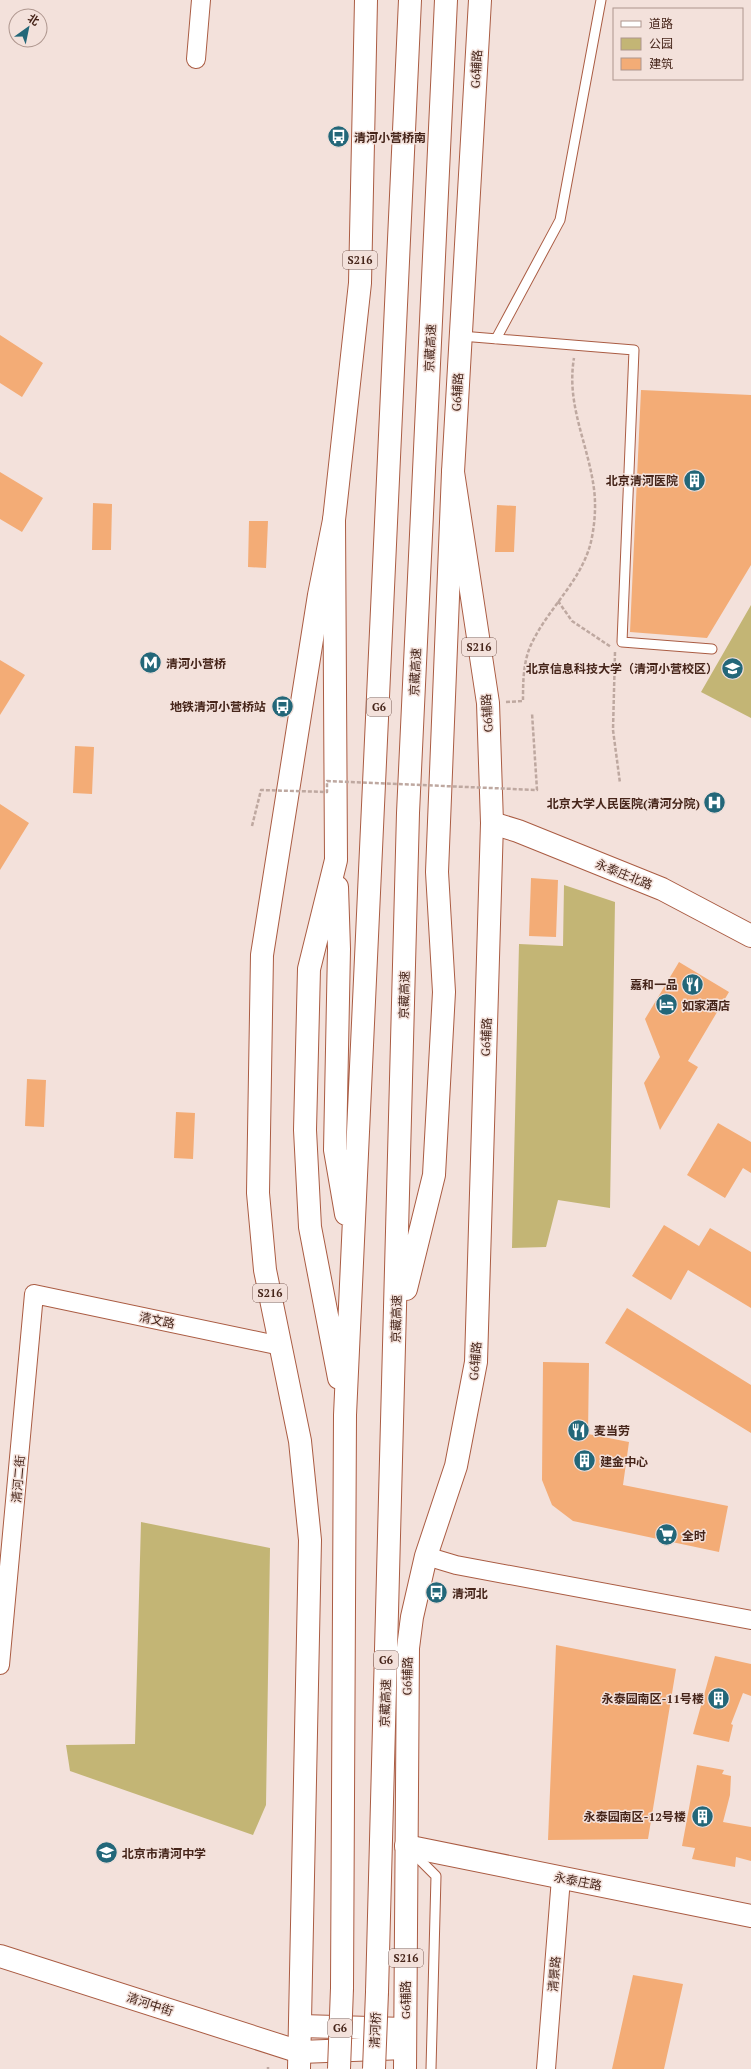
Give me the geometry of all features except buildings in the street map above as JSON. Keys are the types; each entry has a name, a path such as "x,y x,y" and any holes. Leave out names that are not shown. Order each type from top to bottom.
{"main road":[{"name":"S216","path":"300,2047 310,1540 300,1441 265,1270 258,1193 262,955 319,595 334,520 360,283 366,0"},
{"name":"G6","path":"339,2069 342,1988 345,1415 410,0"},
{"name":"京藏高速","path":"377,1992 396,1329 408,814 446,0"},
{"name":"G6辅路","path":"405,2049 408,1648 412,1617 426,1556 456,1466 476,1362 492,823 488,703 453,472 480,0"},
{"path":"396,1329 434,1175 444,992 437,872 453,472"},
{"path":"334,520 336,860 339,949 335,1150 353,1254"},
{"name":"永泰庄北路","path":"492,823 518,831 662,889 751,936"},
{"path":"336,860 309,969 305,1130 310,1227 345,1415"},
{"name":"永泰庄路","path":"406,1846 751,1916"},
{"name":"清河中街","path":"0,1947 300,2047"},
{"name":"清河中街","path":"0,1956 300,2047"},
{"name":"清河桥","path":"374,2069 377,1992"},
{"path":"300,2047 405,2049"}],"street":[{"path":"196,58 201,0"},
{"name":"清文路","path":"34,1294 280,1346"},
{"name":"清河二街","path":"0,1665 34,1294"},
{"path":"426,1556 456,1565 751,1620"},
{"name":"清景路","path":"546,2069 561,1878"}],"lane":[{"path":"496,339 560,220 601,0"},
{"path":"461,336 634,350 622,642 712,649"},
{"path":"406,1846 436,1876 431,2069"}],"path":[{"path":"488,703 523,701 523,677 529,649 540,627 574,581 584,561 592,538 595,513 594,489 573,401 572,369 575,346"},
{"path":"558,601 572,621 606,645 615,649 613,730 620,784"},
{"path":"252,826 261,790 327,792 327,781 537,790 532,713"}],"green space":[{"path":"751,605 751,718 701,692"},
{"path":"564,885 615,902 610,1208 558,1200 546,1247 512,1248 519,944 563,946"},
{"path":"141,1522 270,1548 266,1805 253,1835 70,1771 66,1745 135,1744"}],"place":[{"name":"清河小营桥南","path":"339,137"},
{"name":"北京清河医院","path":"694,480"},
{"name":"清河小营桥","path":"151,663"},
{"name":"北京信息科技大学（清河小营校区）","path":"733,668"},
{"name":"地铁清河小营桥站","path":"282,706"},
{"name":"北京大学人民医院(清河分院)","path":"715,803"},
{"name":"嘉和一品","path":"693,984"},
{"name":"如家酒店","path":"667,1005"},
{"name":"麦当劳","path":"578,1430"},
{"name":"建金中心","path":"584,1461"},
{"name":"全时","path":"667,1535"},
{"name":"清河北","path":"437,1593"},
{"name":"永泰园南区-11号楼","path":"719,1698"},
{"name":"永泰园南区-12号楼","path":"702,1816"},
{"name":"北京市清河中学","path":"106,1853"}]}
